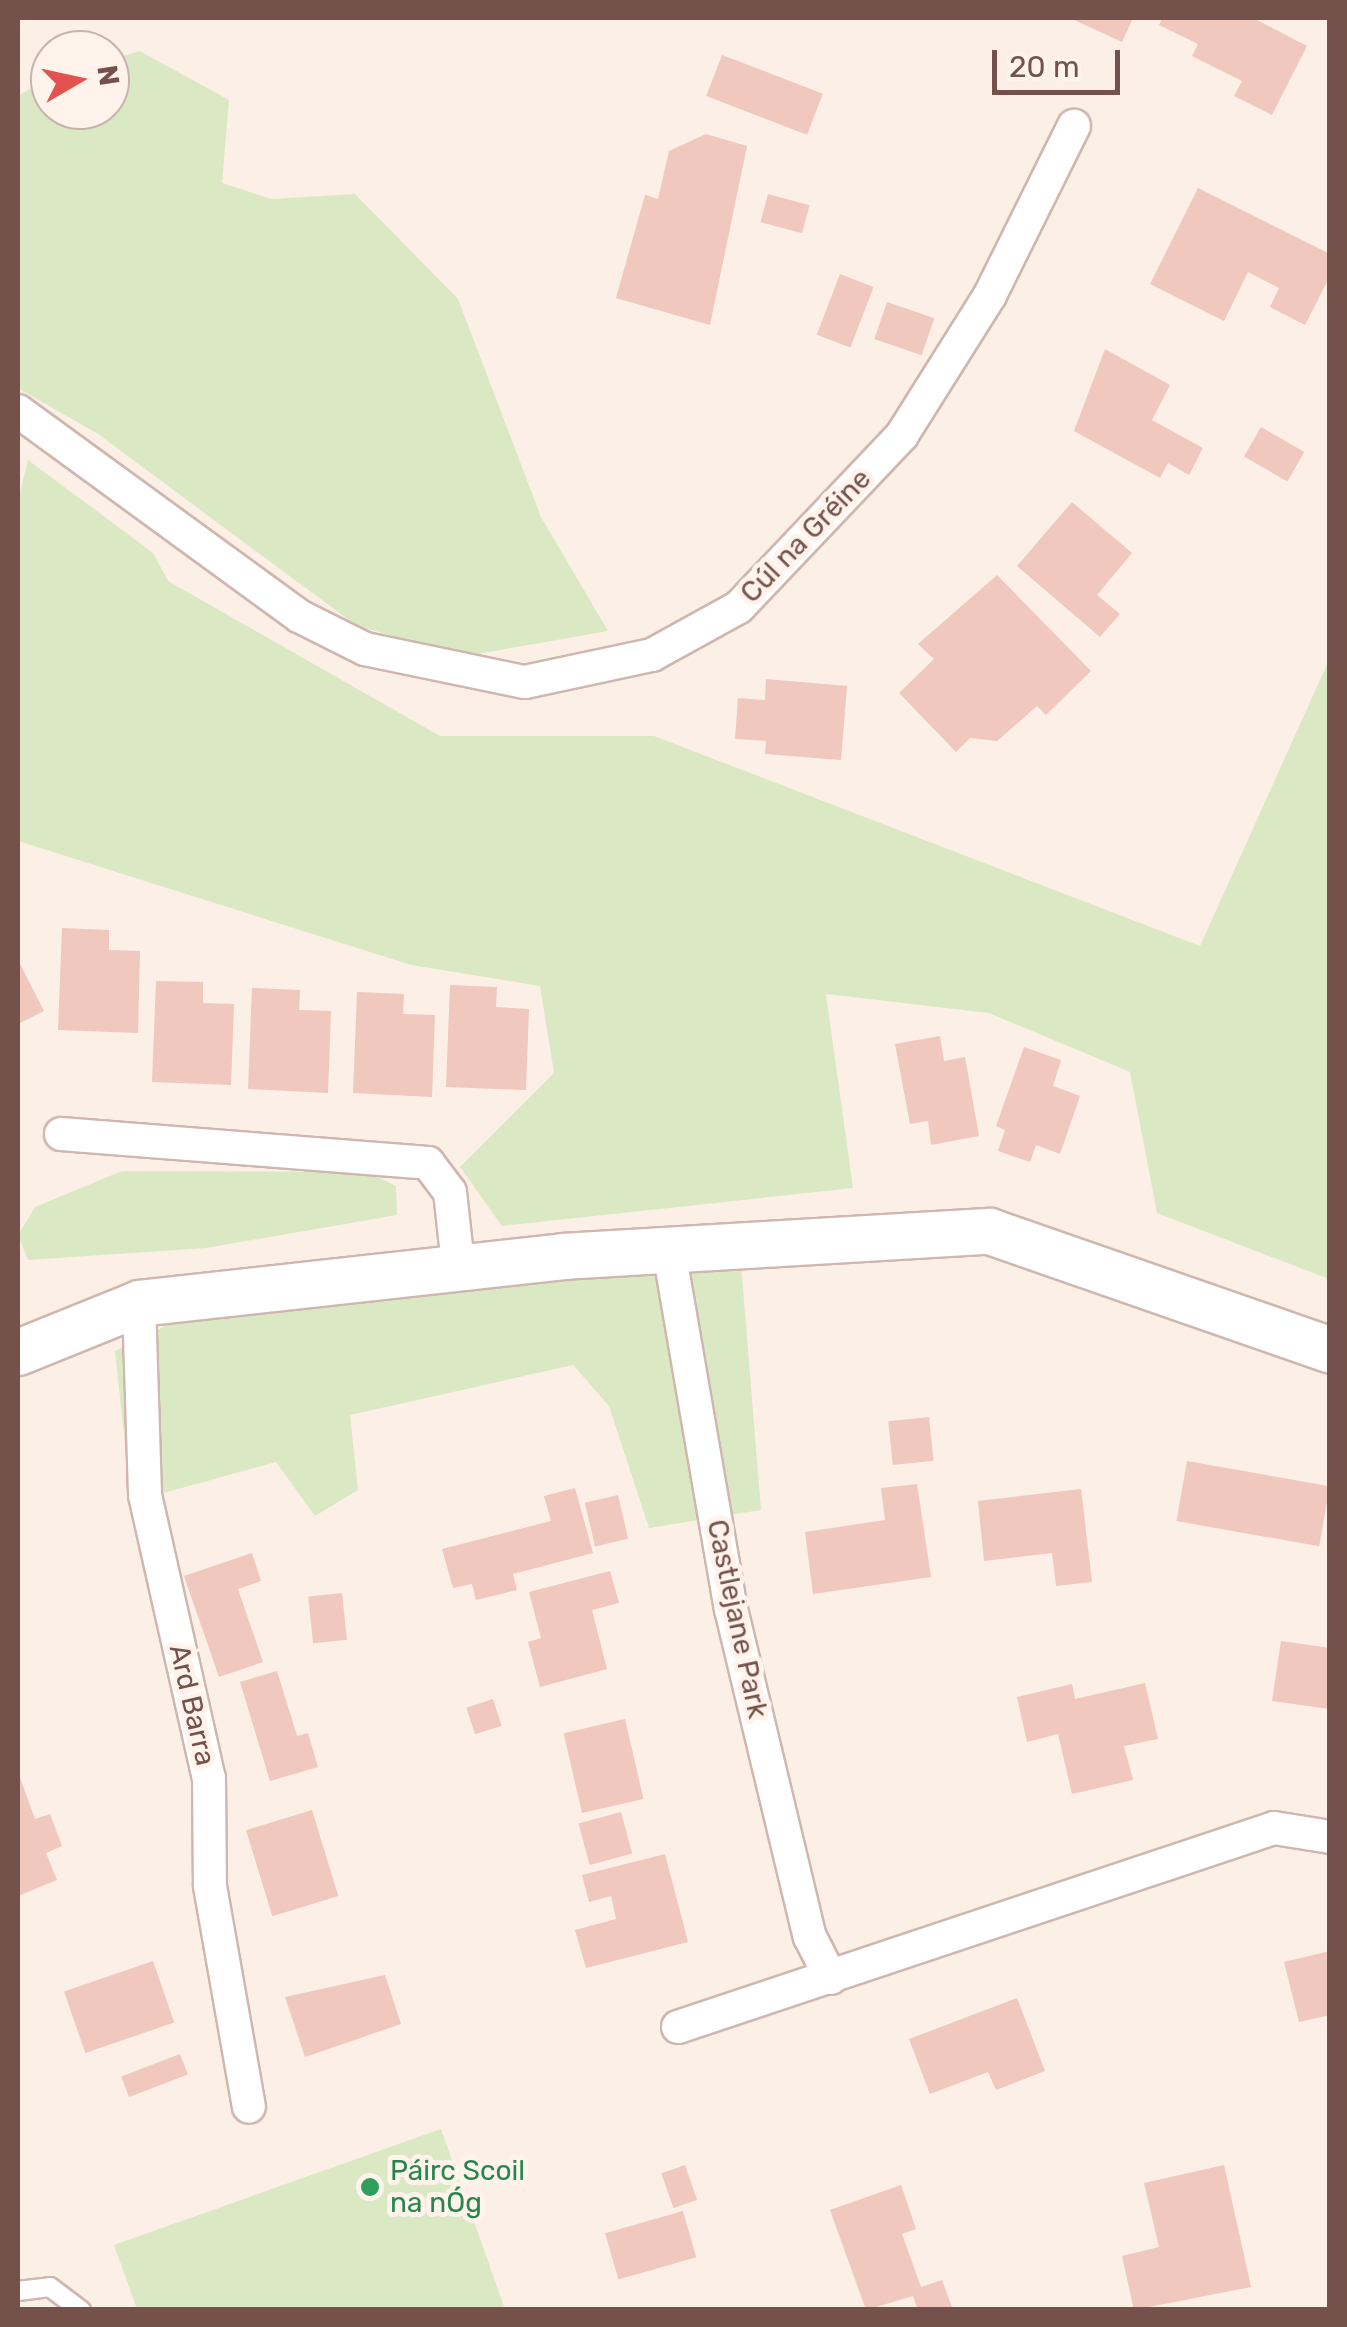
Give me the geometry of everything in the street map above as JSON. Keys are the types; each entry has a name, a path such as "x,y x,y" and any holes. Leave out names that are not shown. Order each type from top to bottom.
{"street":[{"name":"Cúl na Gréine","path":"18,411 299,616 365,649 525,682 652,655 738,607 902,434 982,309 1074,126"},
{"path":"61,1134 428,1163 450,1192 458,1266"},
{"path":"18,1352 139,1303 458,1266 989,1231 1330,1350"},
{"name":"Castlejane Park","path":"669,1252 731,1609 810,1937 831,1978"},
{"name":"Ard Barra","path":"139,1303 145,1495 209,1778 210,1886 249,2107"},
{"path":"678,2027 1274,1828 1330,1838"}],"lane":[{"path":"18,2292 50,2287 81,2310"}],"green space":[{"path":"140,51 229,100 222,183 271,199 355,194 458,299 541,517 608,631 466,656 357,626 98,434 18,388 18,96 30,89 30,130 130,130 130,54"},
{"path":"28,460 153,553 168,581 440,736 654,736 1200,946 1329,660 1329,1279 1157,1213 1130,1072 989,1013 826,994 853,1188 502,1226 460,1167 554,1073 540,986 411,965 18,841 18,499"},
{"path":"122,1171 367,1172 396,1186 397,1215 206,1248 28,1260 18,1235 35,1207"},
{"path":"741,1264 761,1510 649,1528 609,1406 573,1365 350,1415 358,1490 315,1516 276,1462 131,1502 115,1351 185,1316 434,1283"},
{"name":"Páirc Scoil na nÓg","path":"441,2129 505,2309 137,2309 114,2245"}],"building":[{"path":"1070,18 1133,18 1122,42"},
{"path":"1162,18 1253,18 1307,46 1272,115 1234,96 1242,81 1192,56 1198,44 1159,25"},
{"path":"722,55 823,94 807,135 706,96"},
{"path":"706,134 747,146 710,325 616,298 645,195 658,199 669,151"},
{"path":"1198,188 1330,254 1330,276 1305,325 1270,307 1279,288 1248,272 1224,321 1150,284"},
{"path":"768,194 810,205 802,233 760,222"},
{"path":"840,274 874,287 850,348 817,335"},
{"path":"887,302 934,318 922,355 874,339"},
{"path":"1105,349 1170,385 1152,420 1203,448 1189,475 1168,463 1160,478 1074,431"},
{"path":"1261,427 1304,452 1287,481 1244,456"},
{"path":"1072,502 1132,553 1097,595 1120,614 1100,637 1017,566"},
{"path":"997,575 1091,671 1046,715 1037,706 997,741 970,738 956,752 899,693 934,659 918,644"},
{"path":"766,679 847,686 841,760 765,754 766,741 735,739 738,698 765,700"},
{"path":"62,928 109,930 109,950 140,951 138,1033 58,1030"},
{"path":"18,960 44,1011 18,1024"},
{"path":"156,981 203,982 203,1003 234,1004 231,1085 152,1082"},
{"path":"450,985 497,987 496,1007 529,1009 526,1090 446,1087"},
{"path":"252,988 300,990 299,1010 331,1011 328,1093 248,1089"},
{"path":"357,992 404,994 403,1014 435,1015 432,1097 353,1093"},
{"path":"940,1036 944,1061 965,1057 979,1136 931,1145 928,1121 910,1124 895,1044"},
{"path":"1024,1047 1061,1060 1053,1086 1080,1096 1060,1154 1036,1145 1030,1162 998,1151 1005,1130 996,1126"},
{"path":"929,1417 934,1461 893,1465 888,1421"},
{"path":"1187,1461 1330,1486 1319,1546 1176,1521"},
{"path":"917,1484 931,1577 813,1594 805,1532 885,1520 881,1488"},
{"path":"575,1488 593,1553 513,1574 517,1590 476,1600 472,1584 453,1588 442,1549 551,1521 544,1496"},
{"path":"1081,1489 1092,1582 1056,1586 1052,1553 984,1561 978,1501"},
{"path":"618,1495 628,1539 595,1546 585,1503"},
{"path":"252,1553 261,1581 238,1589 263,1662 219,1677 184,1576"},
{"path":"610,1571 619,1603 592,1610 607,1669 540,1687 528,1642 541,1638 529,1592"},
{"path":"342,1593 347,1640 313,1643 308,1597"},
{"path":"1281,1641 1330,1648 1330,1709 1272,1701"},
{"path":"277,1671 297,1736 308,1733 318,1767 270,1781 240,1682"},
{"path":"1145,1683 1158,1739 1124,1746 1133,1780 1072,1794 1058,1734 1027,1742 1017,1697 1072,1684 1075,1699"},
{"path":"493,1699 502,1726 475,1734 466,1708"},
{"path":"625,1719 643,1799 582,1813 564,1733"},
{"path":"18,1772 35,1819 50,1814 62,1846 46,1853 57,1880 18,1896"},
{"path":"312,1810 338,1896 272,1916 246,1830"},
{"path":"621,1812 632,1854 590,1865 578,1823"},
{"path":"665,1854 688,1942 586,1968 575,1930 616,1919 611,1896 589,1902 582,1875"},
{"path":"1330,1951 1330,2015 1299,2022 1284,1962"},
{"path":"153,1961 174,2022 85,2053 64,1992"},
{"path":"385,1975 401,2024 305,2057 285,1997"},
{"path":"1017,1998 1045,2071 996,2090 988,2072 930,2094 909,2039"},
{"path":"180,2054 188,2075 129,2097 121,2077"},
{"path":"685,2165 697,2200 673,2208 661,2173"},
{"path":"1224,2165 1251,2287 1134,2310 1122,2256 1159,2247 1144,2183"},
{"path":"901,2185 916,2229 902,2234 921,2287 942,2280 953,2310 918,2310 913,2296 866,2310 830,2210"},
{"path":"683,2211 696,2257 618,2279 605,2233"}],"place":[{"name":"Páirc Scoil na nÓg","path":"370,2187"}]}
